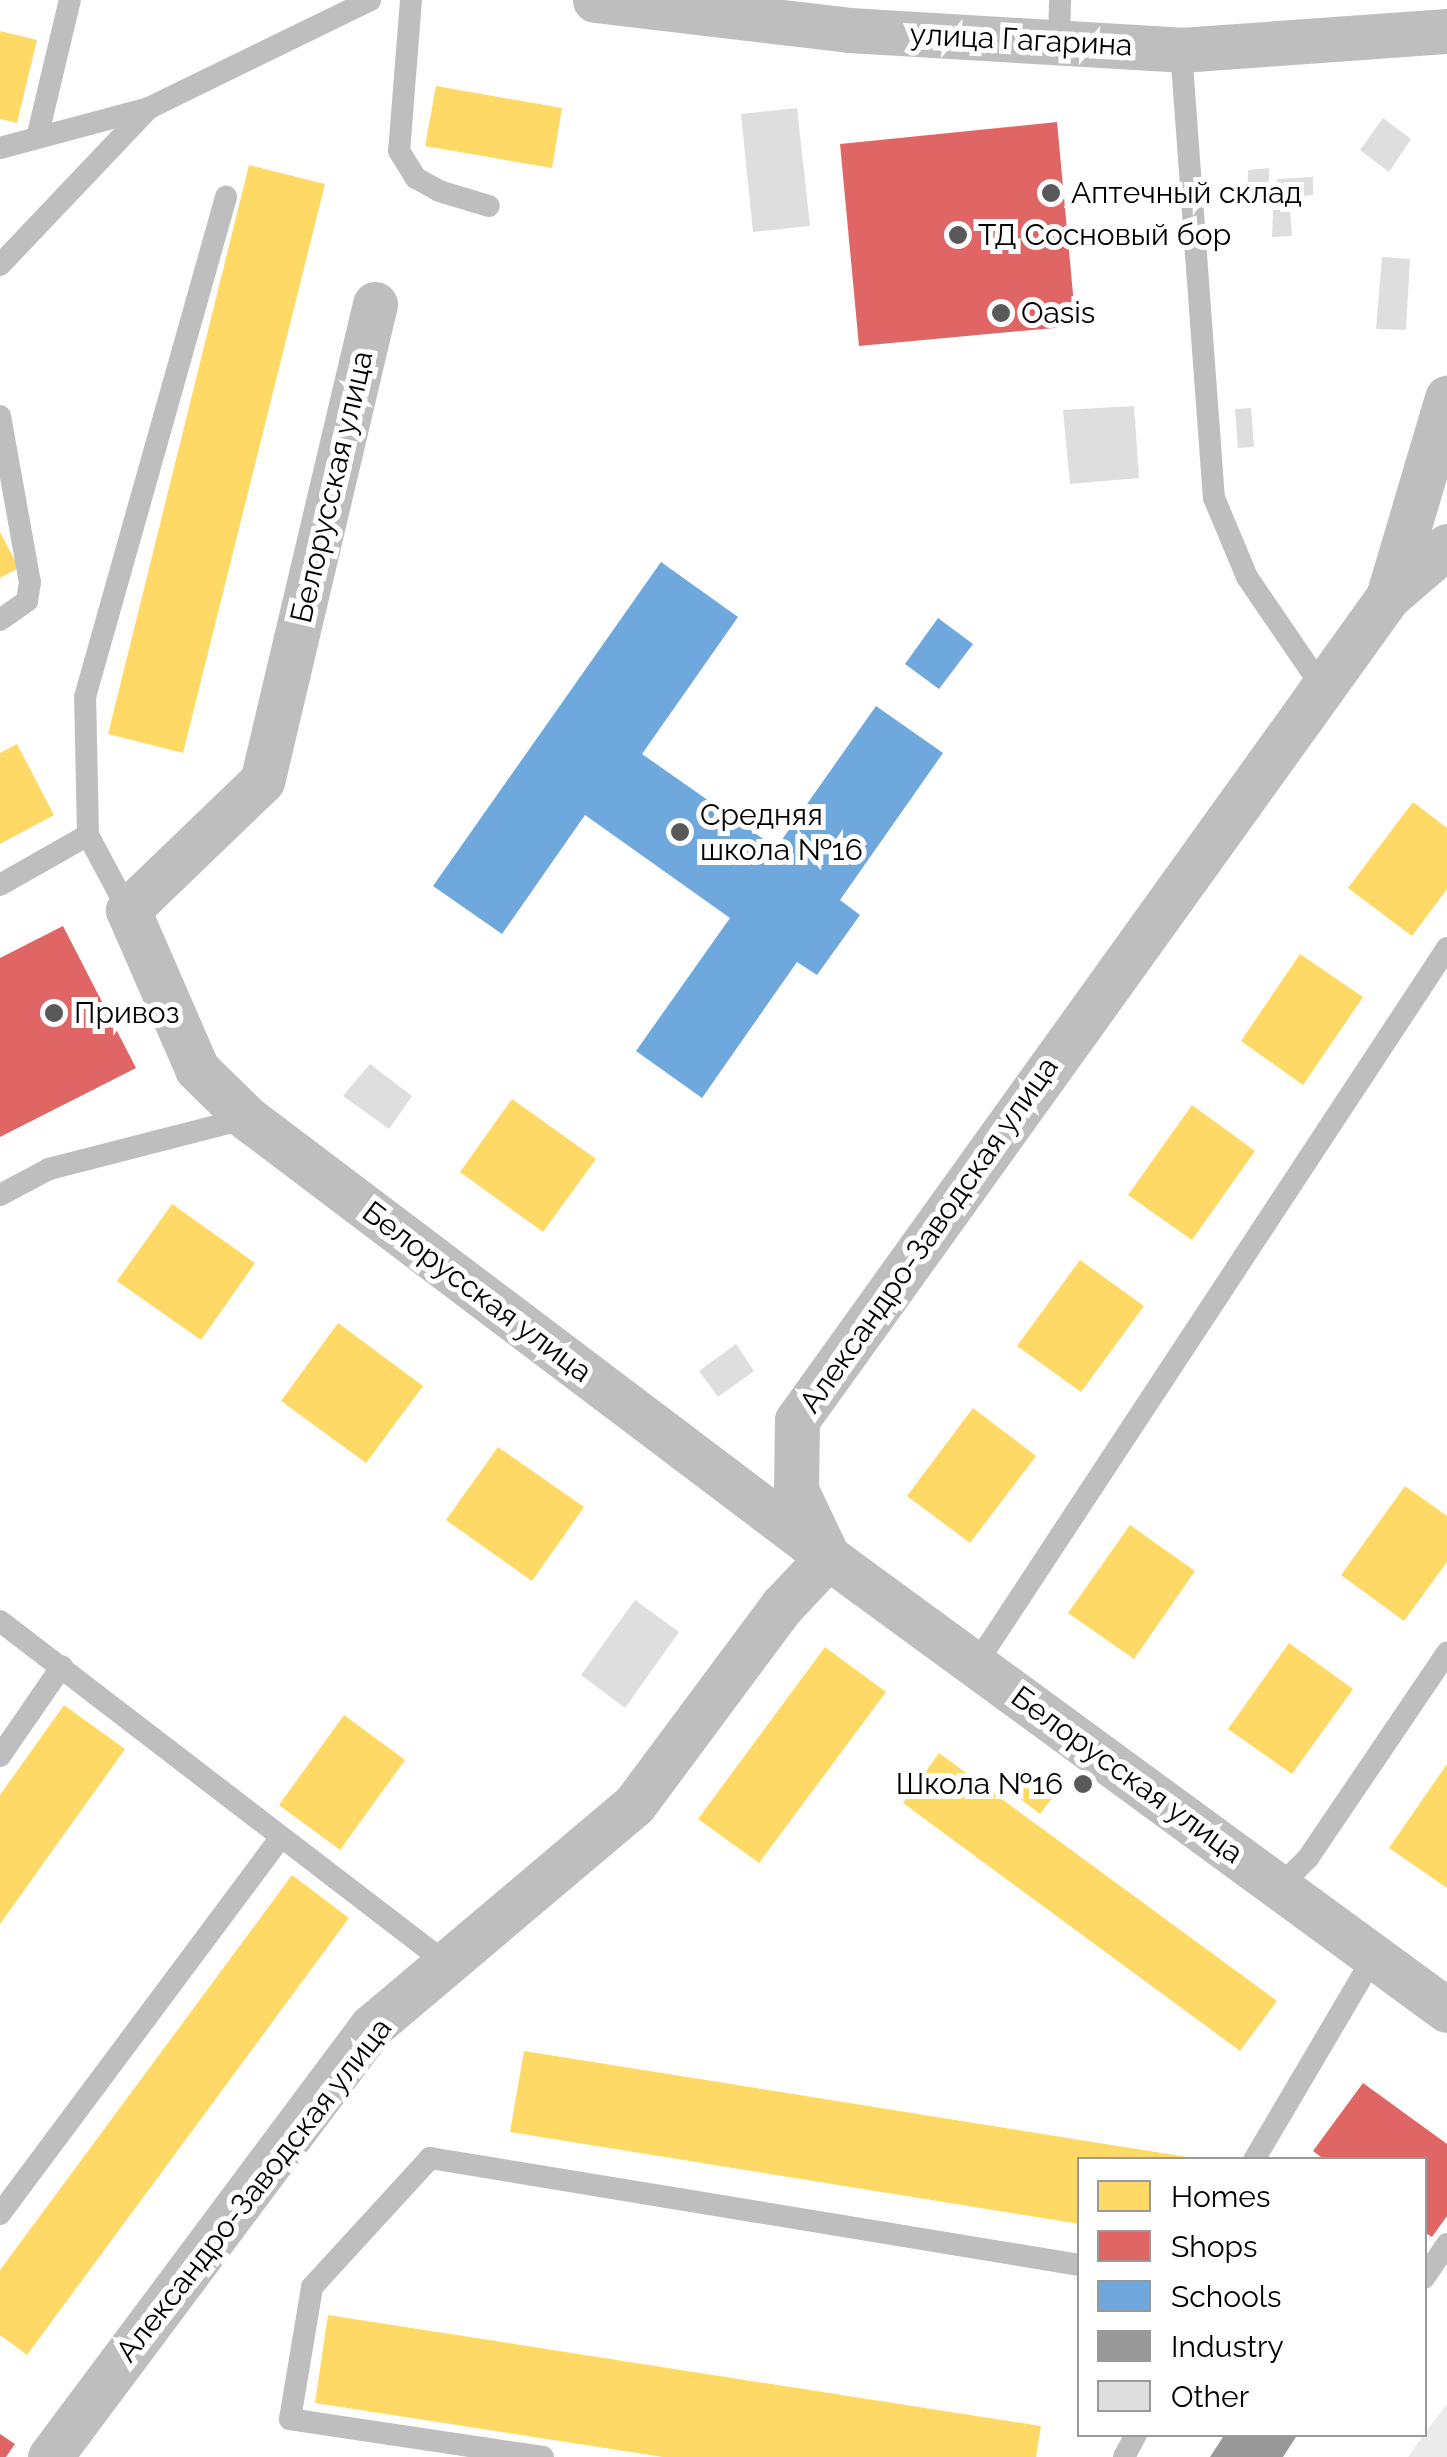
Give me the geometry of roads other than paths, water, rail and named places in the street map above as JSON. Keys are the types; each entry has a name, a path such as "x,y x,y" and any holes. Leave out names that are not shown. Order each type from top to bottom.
{"street":[{"name":"улица Гагарина","path":"596,0 1060,21 1181,50 1447,31"},
{"name":"Белорусская улица","path":"375,304 262,781 128,910 197,1069 247,1118 828,1557 1447,2010"},
{"name":"Александро-Заводская улица","path":"1388,597 1447,398"},
{"name":"Александро-Заводская улица","path":"50,2457 372,2028 634,1805 782,1606 828,1557 796,1490 797,1420 1388,597 1447,546"}],"lane":[{"path":"37,138 70,0"},
{"path":"0,148 148,108 370,0"},
{"path":"411,0 399,151 416,178 439,192 489,206"},
{"path":"1181,50 1214,498 1247,577 1322,687"},
{"path":"0,264 148,108"},
{"path":"128,910 88,835 84,697 226,196"},
{"path":"0,416 30,582 27,601 0,620"},
{"path":"0,886 88,835"},
{"path":"976,1664 1447,948"},
{"path":"0,1196 49,1169 247,1118"},
{"path":"0,1621 446,1962"},
{"path":"1280,1886 1308,1858 1447,1654"},
{"path":"0,1756 62,1666"},
{"path":"0,2214 281,1837"},
{"path":"1256,2157 1374,1958"},
{"path":"543,2457 290,2418 312,2286 430,2158 1077,2265"},
{"path":"1427,2274 1447,2244"}],"place":[{"name":"Аптечный склад","path":"1051,193"},
{"name":"ТД Сосновый бор","path":"958,235"},
{"name":"Oasis","path":"1001,313"},
{"name":"Средняя школа №16","path":"680,832"},
{"name":"Привоз","path":"54,1013"},
{"name":"Школа №16","path":"1083,1784"}]}
